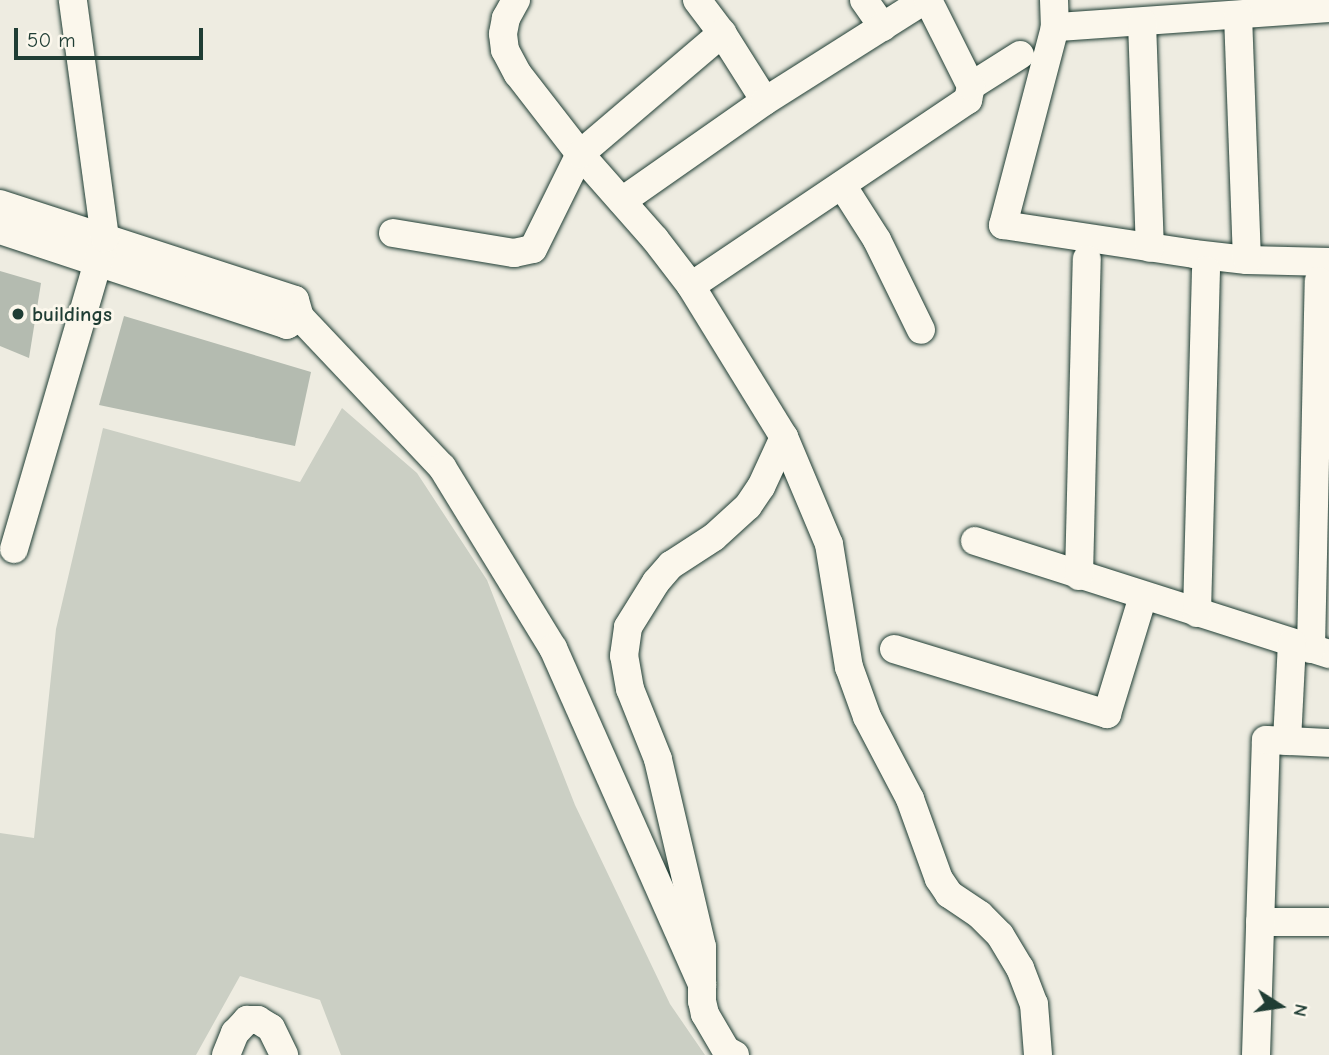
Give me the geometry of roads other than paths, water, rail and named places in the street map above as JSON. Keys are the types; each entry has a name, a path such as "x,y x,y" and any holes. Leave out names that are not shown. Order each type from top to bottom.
{"street":[{"path":"14,550 102,250 73,0"},
{"path":"516,0 506,18 503,34 505,50 518,74 691,286 784,438 829,544 849,667 867,717 914,808 939,879 949,894 980,915 999,935 1020,968 1034,1004 1038,1055"},
{"path":"864,0 883,27"},
{"path":"622,201 765,101 926,0 971,86 968,100 691,286"},
{"path":"699,1 765,101"},
{"path":"1287,741 1311,649 1324,272 1003,225 1055,14 1142,22 1238,15 1271,6 1329,8"},
{"path":"1238,15 1247,260"},
{"path":"1142,22 1150,248"},
{"path":"393,233 527,253 538,243 580,153 722,33"},
{"path":"971,86 1020,55"},
{"path":"842,184 877,240 922,331"},
{"path":"0,204 102,250 287,325 300,317 442,467 553,648 702,985"},
{"path":"0,230 102,250"},
{"path":"1079,576 1087,259"},
{"path":"1197,614 1206,270"},
{"path":"735,1055 726,1049 710,1025 702,1001 702,947 658,759 630,689 624,656 625,640 634,615 671,565 714,537 748,506 761,487 784,438"},
{"path":"975,541 1311,649"},
{"path":"894,649 1107,713 1143,596"},
{"path":"1256,1055 1266,740 1329,742 1329,733"},
{"path":"1260,922 1329,922"},
{"path":"226,1055 235,1032 247,1020 258,1020 271,1028 284,1055"}],"place":[{"name":"buildings","path":"18,314"}]}
